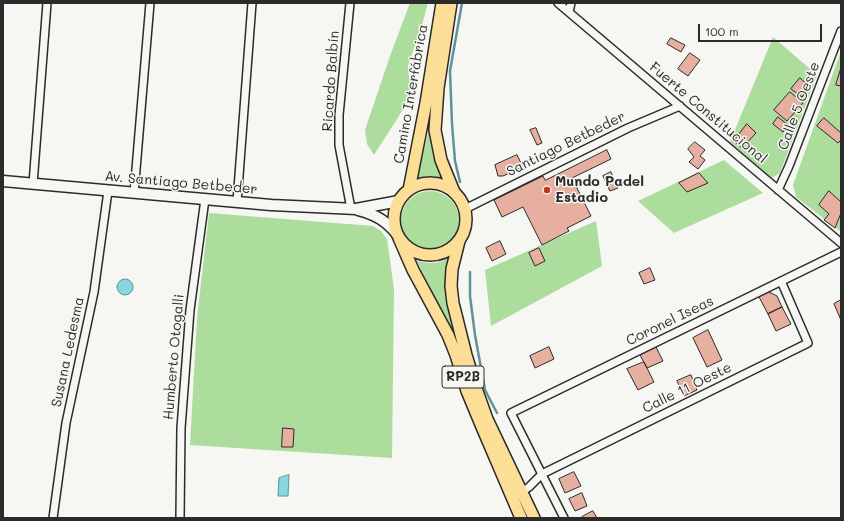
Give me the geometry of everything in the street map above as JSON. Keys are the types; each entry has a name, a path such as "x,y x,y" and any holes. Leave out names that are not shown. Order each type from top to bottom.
{"main road":[{"name":"Camino Interfábrica","path":"409,190 426,103 442,3"},
{"name":"Camino Interfábrica","path":"451,3 438,88 435,130 441,160 454,192 461,200 465,209"},
{"name":"Av. Santiago Betbeder","path":"3,181 237,202 354,209"},
{"name":"RP2B","path":"454,192 444,186 432,183 420,185 409,190 399,201 395,211 394,222 414,270 450,342 482,427 521,518"},
{"path":"354,209 399,201"},
{"path":"354,209 374,215 389,224 410,248 419,253 430,255 441,254 451,249 459,241"},
{"name":"RP2B","path":"465,209 466,220 464,232 459,241 452,269 453,303 477,391 493,432 534,518"}],"street":[{"path":"33,184 48,3"},
{"path":"134,193 150,3"},
{"path":"237,202 252,3"},
{"name":"Ricardo Balbín","path":"350,3 339,115 339,145 354,209"},
{"name":"Fuerte Constitucional","path":"558,3 841,243"},
{"path":"568,12 571,3"},
{"name":"Calle 5 Oeste","path":"778,190 792,159 841,31"},
{"name":"Santiago Betbeder","path":"465,209 628,128 680,106"},
{"name":"Susana Ledesma","path":"53,518 66,423 94,292 108,190"},
{"name":"Humberto Otogalli","path":"180,518 180,428 190,310 205,199"},
{"name":"Coronel Iseas","path":"542,474 511,413 841,252"},
{"name":"Calle 11 Oeste","path":"522,492 542,474 808,343 781,282"},
{"path":"542,474 564,518"}],"green space":[{"path":"410,3 428,3 421,29 408,65 411,97 374,155 367,144 365,130"},
{"path":"773,37 817,75 780,173 772,178 730,142"},
{"path":"440,46 433,107 446,180 433,176 417,178 427,137"},
{"path":"841,51 841,232 796,197 793,185"},
{"path":"724,160 763,193 674,233 638,201"},
{"path":"424,191 436,191 451,199 459,214 459,226 451,241 436,249 424,249 409,241 401,226 401,214 409,199"},
{"path":"209,213 373,226 381,231 387,239 394,289 392,458 190,445 197,318"},
{"path":"596,221 602,266 491,326 485,270"},
{"path":"451,257 451,307 528,518 451,329 417,261 434,263"}],"water":[{"path":"122,279 128,279 133,284 131,293 128,295 122,295 117,290 117,284"},
{"path":"289,475 288,496 278,496 279,478"}],"building":[{"path":"671,38 685,45 681,52 667,44"},
{"path":"690,53 700,60 688,76 678,69"},
{"path":"841,68 841,86 836,85"},
{"path":"800,78 810,87 802,97 791,89"},
{"path":"790,92 803,103 787,121 774,110"},
{"path":"778,117 788,125 783,132 773,124"},
{"path":"824,118 841,133 841,140 838,143 817,126"},
{"path":"747,124 756,133 742,148 734,141"},
{"path":"536,128 542,143 537,145 530,130"},
{"path":"695,142 705,150 700,156 705,160 698,169 689,162 694,157 688,149"},
{"name":"Mundo Padel Estadio","path":"607,150 611,159 572,178 591,216 567,228 569,231 542,245 523,207 502,217 494,200 543,176 545,180"},
{"path":"517,155 523,167 503,176 498,176 495,165"},
{"path":"611,172 618,188 610,191 603,176"},
{"path":"699,173 708,183 687,192 679,183"},
{"path":"829,191 841,202 841,213 835,228 824,220 829,214 819,205"},
{"path":"500,241 506,254 492,261 486,248"},
{"path":"539,248 545,261 535,266 529,253"},
{"path":"650,268 655,280 644,284 639,273"},
{"path":"769,292 777,296 782,307 768,314 759,297"},
{"path":"841,300 841,320 834,304"},
{"path":"782,307 791,324 776,331 768,314"},
{"path":"708,330 722,360 707,367 693,338"},
{"path":"549,347 554,359 535,368 530,356"},
{"path":"656,347 663,361 647,368 640,355"},
{"path":"644,362 654,382 638,390 627,369"},
{"path":"691,375 697,390 684,396 677,381"},
{"path":"283,428 294,429 293,447 282,447"},
{"path":"574,472 581,486 565,493 559,479"},
{"path":"582,493 587,506 575,511 569,499"},
{"path":"593,511 597,518 582,517"}],"waterway":[{"path":"460,182 455,161 450,71 462,3"},
{"path":"470,272 470,296 475,335 485,390 497,413"}],"place":[{"name":"Mundo Padel Estadio","path":"547,190"}]}
